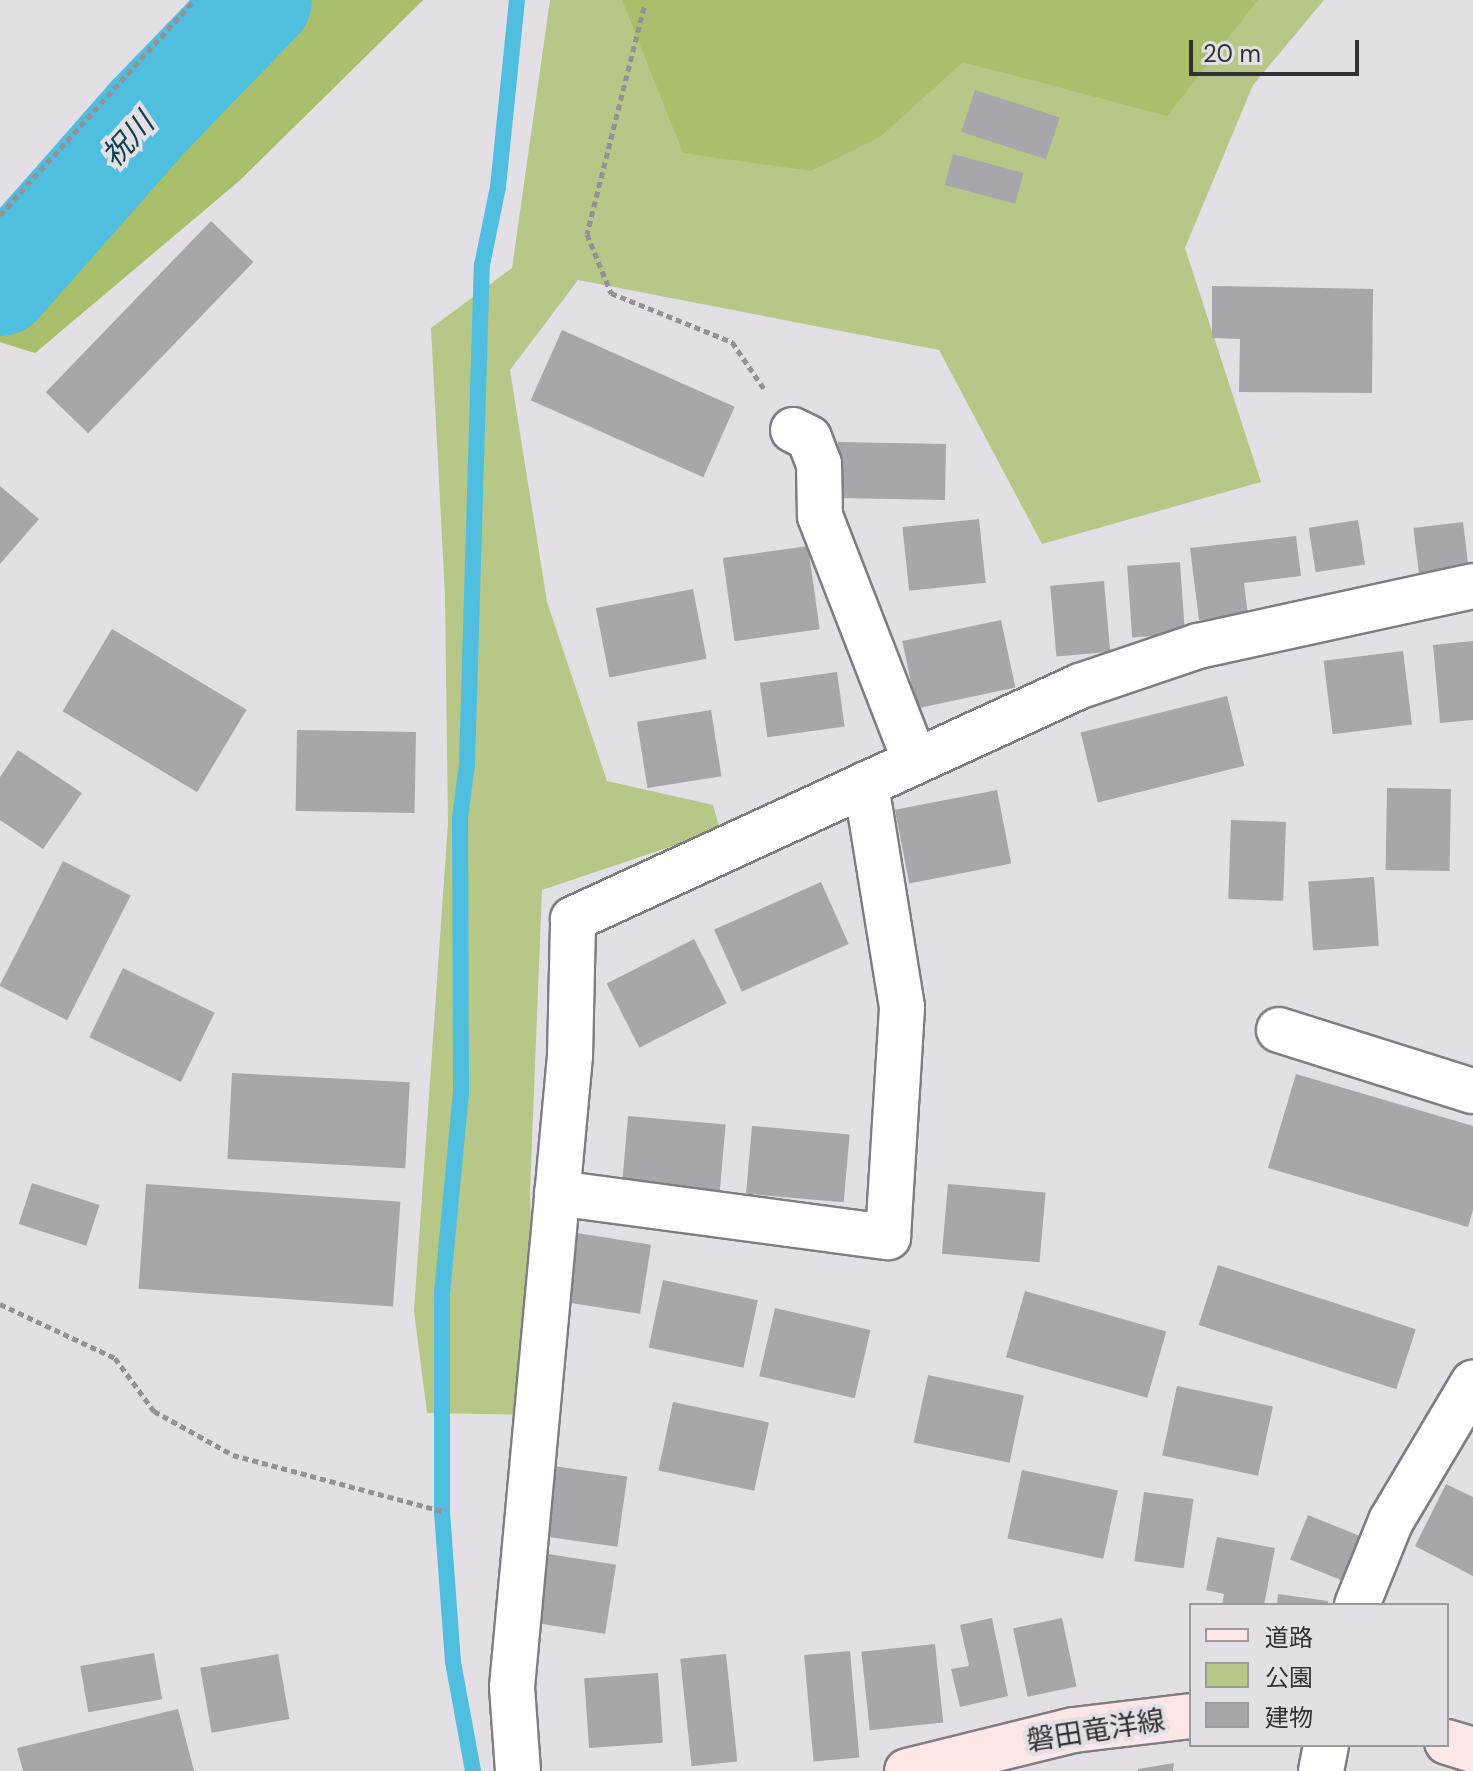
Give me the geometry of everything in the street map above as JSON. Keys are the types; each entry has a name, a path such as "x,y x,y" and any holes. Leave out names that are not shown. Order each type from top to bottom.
{"main road":[{"name":"磐田竜洋線","path":"907,1771 1074,1730 1189,1716"},
{"path":"1449,1743 1473,1750"}],"street":[{"path":"793,430 809,438 819,464 820,516 915,761"},
{"path":"518,1771 512,1687 570,1056 573,919 1080,686 1198,646 1473,586"},
{"path":"557,1193 888,1237 902,1007 866,784"},
{"path":"1279,1030 1473,1091"},
{"path":"1358,1603 1391,1521 1473,1383"},
{"path":"1321,1771 1326,1747"}],"path":[{"path":"0,215 194,0"},
{"path":"644,7 587,234 611,293 732,342 793,430"},
{"path":"0,1304 115,1358 154,1411 233,1455 442,1511"}],"green space":[{"path":"214,0 423,0 239,181 35,353 0,342 0,228","holes":["242,51 10,320 87,220"]},
{"path":"288,0 423,0 239,181 35,353 0,342 0,332"},
{"path":"550,0 1324,0 1253,85 1185,248 1261,482 1042,544 939,350 578,280 510,370 547,602 607,781 713,805 720,830 542,890 530,1191 537,1415 427,1413 414,1311 448,823 445,596 431,328 512,268"},
{"path":"622,0 1258,0 1167,116 963,62 880,137 811,171 683,153"}],"building":[{"path":"975,90 1060,118 1046,159 961,132"},
{"path":"953,154 1024,173 1015,204 945,185"},
{"path":"211,221 253,262 88,433 46,392"},
{"path":"1212,286 1373,289 1372,393 1239,392 1240,339 1212,338"},
{"path":"562,330 735,407 703,477 531,400"},
{"path":"838,442 946,444 945,500 837,498"},
{"path":"0,486 39,519 0,564"},
{"path":"979,519 986,583 909,591 902,527"},
{"path":"1358,520 1365,564 1316,572 1309,528"},
{"path":"1463,522 1469,568 1419,574 1413,528"},
{"path":"1296,536 1301,576 1244,583 1248,615 1199,620 1190,548"},
{"path":"808,546 820,629 735,641 723,558"},
{"path":"1180,562 1185,634 1132,638 1127,566"},
{"path":"1104,581 1110,652 1056,656 1050,586"},
{"path":"693,589 707,659 609,678 596,608"},
{"path":"1001,620 1015,687 917,708 902,641"},
{"path":"112,629 247,710 197,792 63,711"},
{"path":"1473,641 1473,720 1440,723 1433,645"},
{"path":"1403,651 1412,724 1333,734 1324,661"},
{"path":"837,672 845,726 767,737 760,683"},
{"path":"1227,696 1244,766 1098,802 1080,733"},
{"path":"711,710 721,776 647,788 637,722"},
{"path":"297,730 416,732 415,813 296,811"},
{"path":"18,750 82,793 43,849 0,820 0,777"},
{"path":"1387,788 1451,789 1450,871 1386,870"},
{"path":"997,790 1011,864 909,883 895,810"},
{"path":"1231,820 1286,822 1283,901 1228,899"},
{"path":"63,861 131,896 67,1020 0,986"},
{"path":"1374,877 1379,946 1313,950 1308,882"},
{"path":"821,882 849,944 742,992 714,930"},
{"path":"694,939 727,1003 639,1048 607,983"},
{"path":"123,968 215,1013 181,1082 89,1037"},
{"path":"232,1073 410,1082 405,1168 227,1159"},
{"path":"1296,1074 1473,1126 1473,1210 1468,1227 1268,1168"},
{"path":"628,1116 726,1125 720,1193 622,1185"},
{"path":"752,1126 850,1135 844,1202 746,1194"},
{"path":"32,1183 100,1205 86,1246 19,1224"},
{"path":"146,1184 400,1202 393,1307 139,1289"},
{"path":"948,1184 1046,1193 1040,1262 942,1254"},
{"path":"577,1233 651,1245 640,1314 566,1302"},
{"path":"1218,1265 1416,1329 1396,1389 1199,1325"},
{"path":"663,1280 758,1300 744,1368 649,1347"},
{"path":"1025,1291 1166,1332 1147,1398 1006,1357"},
{"path":"775,1308 870,1330 855,1398 759,1376"},
{"path":"928,1375 1024,1395 1010,1463 914,1442"},
{"path":"1177,1386 1273,1406 1258,1476 1162,1455"},
{"path":"673,1402 769,1422 754,1491 658,1470"},
{"path":"553,1466 627,1476 617,1547 543,1536"},
{"path":"1022,1470 1118,1490 1103,1559 1007,1538"},
{"path":"1446,1484 1473,1497 1473,1576 1415,1546"},
{"path":"1144,1492 1194,1499 1184,1568 1134,1561"},
{"path":"1308,1515 1365,1538 1347,1582 1290,1560"},
{"path":"1217,1537 1275,1548 1264,1603 1222,1603 1224,1594 1206,1590"},
{"path":"542,1553 616,1565 605,1634 531,1622"},
{"path":"1278,1594 1328,1601 1328,1603 1277,1603"},
{"path":"992,1618 1008,1696 960,1707 951,1669 969,1666 960,1625"},
{"path":"1062,1618 1077,1686 1028,1697 1013,1628"},
{"path":"935,1644 943,1723 870,1730 861,1652"},
{"path":"850,1651 859,1758 814,1762 804,1655"},
{"path":"154,1653 162,1699 88,1712 80,1666"},
{"path":"278,1654 289,1719 212,1733 200,1668"},
{"path":"726,1654 737,1761 692,1766 680,1659"},
{"path":"658,1673 663,1743 589,1748 584,1678"},
{"path":"178,1709 194,1771 23,1771 17,1748"},
{"path":"1174,1763 1173,1771 1138,1771 1138,1769"}],"waterway":[{"name":"祝川","path":"0,285 149,116 261,0"},
{"path":"473,1771 453,1662 442,1511 442,1293 461,1093 460,818 467,764 482,265 498,187 517,0"}]}
